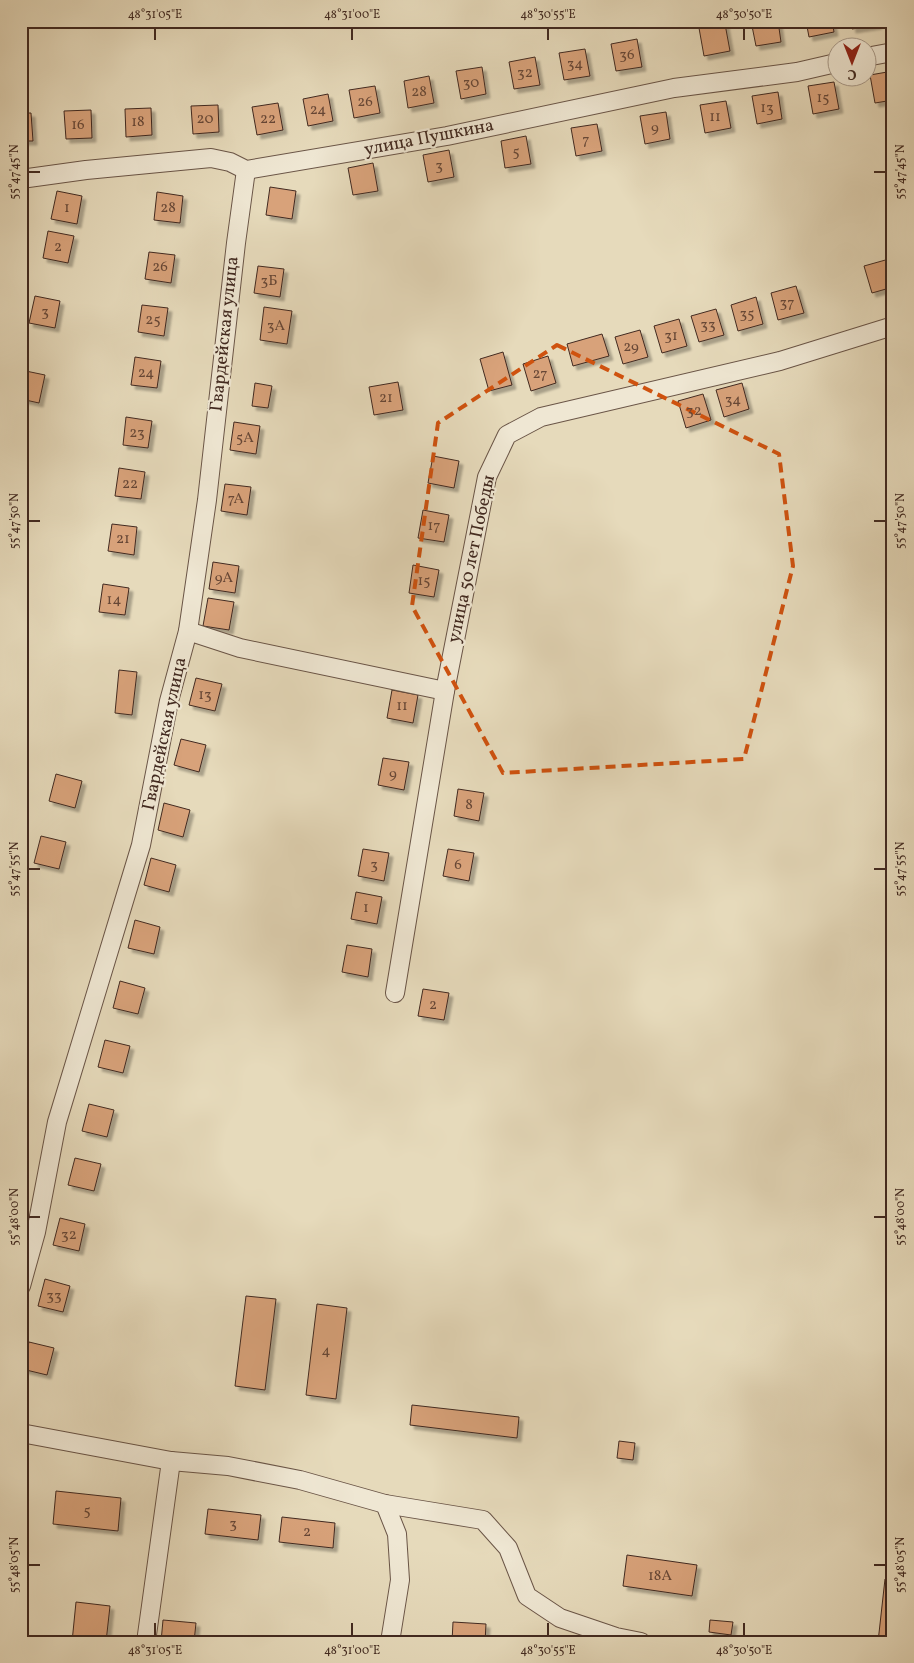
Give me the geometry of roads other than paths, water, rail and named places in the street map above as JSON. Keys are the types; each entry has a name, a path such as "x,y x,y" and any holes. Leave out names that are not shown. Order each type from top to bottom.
{"street":[{"path":"876,55 893,52"},
{"name":"улица Пушкина","path":"246,170 447,136 674,88 797,72 826,65"},
{"path":"21,179 86,170 211,158 230,162 246,170"},
{"name":"Гвардейская улица","path":"21,1286 36,1232 57,1122 141,846 169,701 188,631 207,500 246,170"},
{"name":"улица 50 лет Победы","path":"395,993 445,691 487,477 507,435 541,417 780,361 893,326"},
{"path":"188,631 240,648 445,691"},
{"path":"21,1433 170,1461 228,1466 300,1480 385,1504 483,1520 508,1548 527,1596 560,1618 616,1637 641,1642"},
{"path":"146,1642 170,1461"},
{"path":"385,1504 397,1534 400,1580 390,1642"}]}
